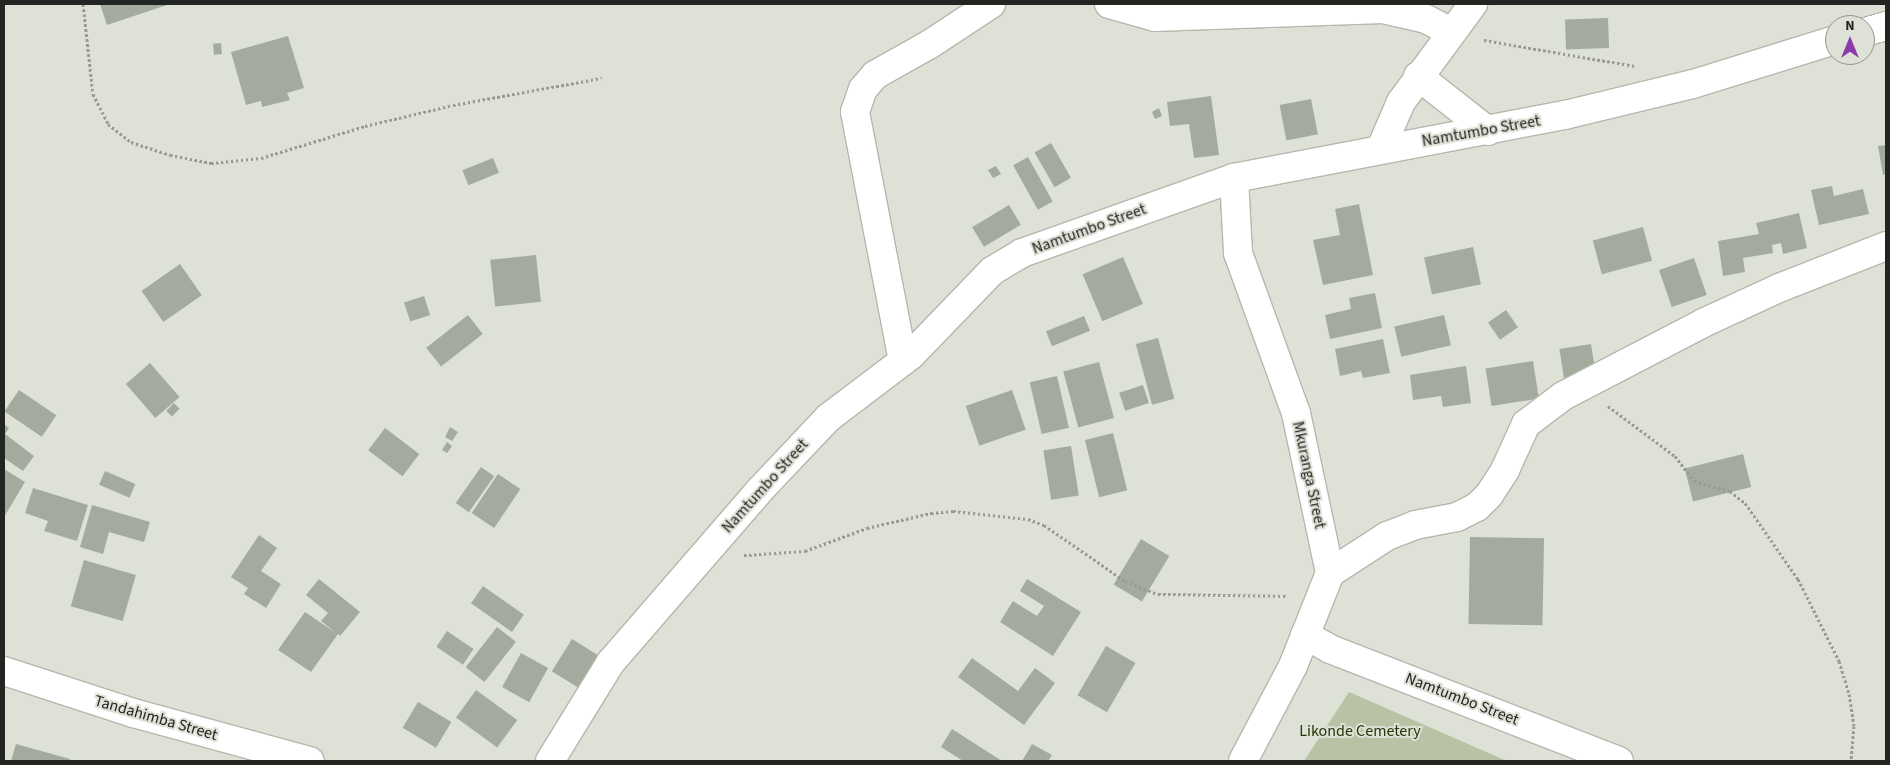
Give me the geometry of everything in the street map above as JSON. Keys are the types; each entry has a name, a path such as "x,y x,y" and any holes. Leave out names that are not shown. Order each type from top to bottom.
{"street":[{"path":"903,361 855,112 863,90 875,75 930,44 991,4"},
{"path":"1109,4 1155,18 1383,9 1426,18 1461,19"},
{"path":"1424,4 1461,19"},
{"path":"1381,148 1391,120 1418,76 1461,19"},
{"name":"Namtumbo Street","path":"550,761 611,662 674,586 828,418 903,361 992,272 1022,253 1234,178 1381,148 1488,130 1692,84 1825,43"},
{"path":"1418,76 1488,130"},
{"name":"Mkuranga Street","path":"1234,178 1238,253 1296,414 1330,573"},
{"path":"1243,761 1280,693 1330,573 1387,536 1457,516 1477,506 1489,495 1504,470 1526,424 1548,406 1576,389 1737,308 1886,246"},
{"name":"Namtumbo Street","path":"1305,635 1337,652 1619,761"},
{"name":"Tandahimba Street","path":"4,671 133,713 310,761"}],"path":[{"path":"83,4 93,94 108,124 131,142 170,155 211,163 261,158 364,126 452,105 602,78"},
{"path":"1461,19 1478,40 1638,66"},
{"path":"1576,389 1611,407 1661,443 1675,456 1694,481 1730,491 1745,503 1798,578 1839,661 1854,726 1851,761"},
{"path":"736,557 805,551 867,528 931,513 953,511 1028,519 1044,525 1125,581 1158,594 1290,596 1319,601"}],"green space":[{"name":"Likonde Cemetery","path":"1349,692 1507,761 1304,761"}],"building":[{"path":"100,4 170,4 107,25"},
{"path":"1608,18 1609,48 1566,49 1565,20"},
{"path":"288,36 304,88 287,93 290,100 262,107 261,101 246,105 231,52"},
{"path":"221,43 222,54 214,55 213,44"},
{"path":"1211,96 1219,155 1194,158 1189,124 1170,126 1167,102"},
{"path":"1311,99 1318,134 1286,140 1280,105"},
{"path":"1159,108 1162,116 1155,119 1152,112"},
{"path":"1051,143 1071,178 1055,187 1035,152"},
{"path":"1886,145 1886,174 1883,175 1878,146"},
{"path":"1028,157 1053,202 1038,210 1013,165"},
{"path":"493,158 499,173 468,185 462,170"},
{"path":"996,166 1001,174 993,178 988,170"},
{"path":"1832,186 1834,196 1863,189 1869,214 1819,225 1811,190"},
{"path":"1359,204 1373,275 1323,285 1313,240 1340,235 1335,209"},
{"path":"1009,205 1021,225 984,247 972,227"},
{"path":"1799,213 1807,248 1783,254 1781,243 1772,245 1773,253 1743,258 1745,272 1723,276 1718,241 1759,234 1756,223"},
{"path":"1643,227 1652,261 1602,274 1593,240"},
{"path":"1473,247 1481,284 1432,295 1424,257"},
{"path":"536,255 541,302 495,307 490,260"},
{"path":"1123,257 1143,304 1102,321 1082,274"},
{"path":"1694,258 1707,295 1672,307 1659,270"},
{"path":"180,264 202,295 163,322 141,291"},
{"path":"1375,293 1382,328 1330,339 1325,315 1351,309 1349,298"},
{"path":"424,296 430,315 410,322 404,302"},
{"path":"1506,310 1518,327 1500,340 1488,323"},
{"path":"468,315 483,334 441,367 426,348"},
{"path":"1444,315 1451,345 1401,357 1394,326"},
{"path":"1084,316 1090,331 1052,346 1046,331"},
{"path":"1158,338 1174,399 1152,405 1136,344"},
{"path":"1383,339 1390,373 1363,378 1361,371 1340,376 1335,349"},
{"path":"1591,344 1597,383 1565,388 1559,349"},
{"path":"1533,361 1539,399 1492,406 1486,369"},
{"path":"1099,362 1114,418 1078,428 1063,372"},
{"path":"150,363 180,397 155,418 126,384"},
{"path":"1466,366 1471,403 1443,407 1441,396 1413,400 1410,375"},
{"path":"1057,376 1069,428 1042,434 1030,382"},
{"path":"1143,385 1149,403 1125,411 1119,393"},
{"path":"19,390 56,415 42,437 4,412"},
{"path":"1012,390 1026,430 979,446 966,406"},
{"path":"174,403 180,409 172,416 166,411"},
{"path":"4,424 9,428 5,434 34,456 23,471 4,458"},
{"path":"450,427 458,432 452,441 445,437"},
{"path":"385,428 419,454 402,476 368,450"},
{"path":"1113,433 1127,490 1099,497 1085,440"},
{"path":"447,442 452,446 447,453 442,450"},
{"path":"1071,446 1079,495 1051,500 1043,450"},
{"path":"1743,454 1751,487 1693,502 1685,469"},
{"path":"481,467 494,476 469,512 456,503"},
{"path":"4,469 25,482 4,517"},
{"path":"105,471 135,484 130,498 99,485"},
{"path":"498,474 520,489 494,528 472,513"},
{"path":"33,488 88,505 77,541 44,531 48,521 25,513"},
{"path":"92,505 150,522 144,542 109,532 103,554 80,547"},
{"path":"259,535 277,548 261,571 281,584 266,608 244,594 248,588 231,577"},
{"path":"1470,537 1544,538 1542,625 1468,624"},
{"path":"1141,539 1169,556 1142,601 1114,584"},
{"path":"84,560 136,575 123,621 71,606"},
{"path":"319,579 360,612 340,636 338,634 311,672 278,650 305,612 336,633 321,621 328,613 306,595"},
{"path":"1027,579 1081,612 1053,656 1000,622 1013,601 1037,616 1044,606 1020,591"},
{"path":"483,586 524,615 512,632 471,603"},
{"path":"497,627 516,642 485,682 466,667"},
{"path":"447,631 474,649 463,665 436,647"},
{"path":"572,639 603,658 582,690 552,671"},
{"path":"1106,646 1135,663 1107,712 1078,695"},
{"path":"521,653 548,668 529,702 502,687"},
{"path":"972,658 1018,691 1035,668 1055,683 1024,725 958,677"},
{"path":"476,690 517,720 497,747 456,718"},
{"path":"418,702 451,722 436,748 403,728"},
{"path":"952,729 1002,761 963,761 941,747"},
{"path":"16,744 70,759 70,761 11,761"},
{"path":"1032,744 1052,755 1048,761 1022,761"}]}
